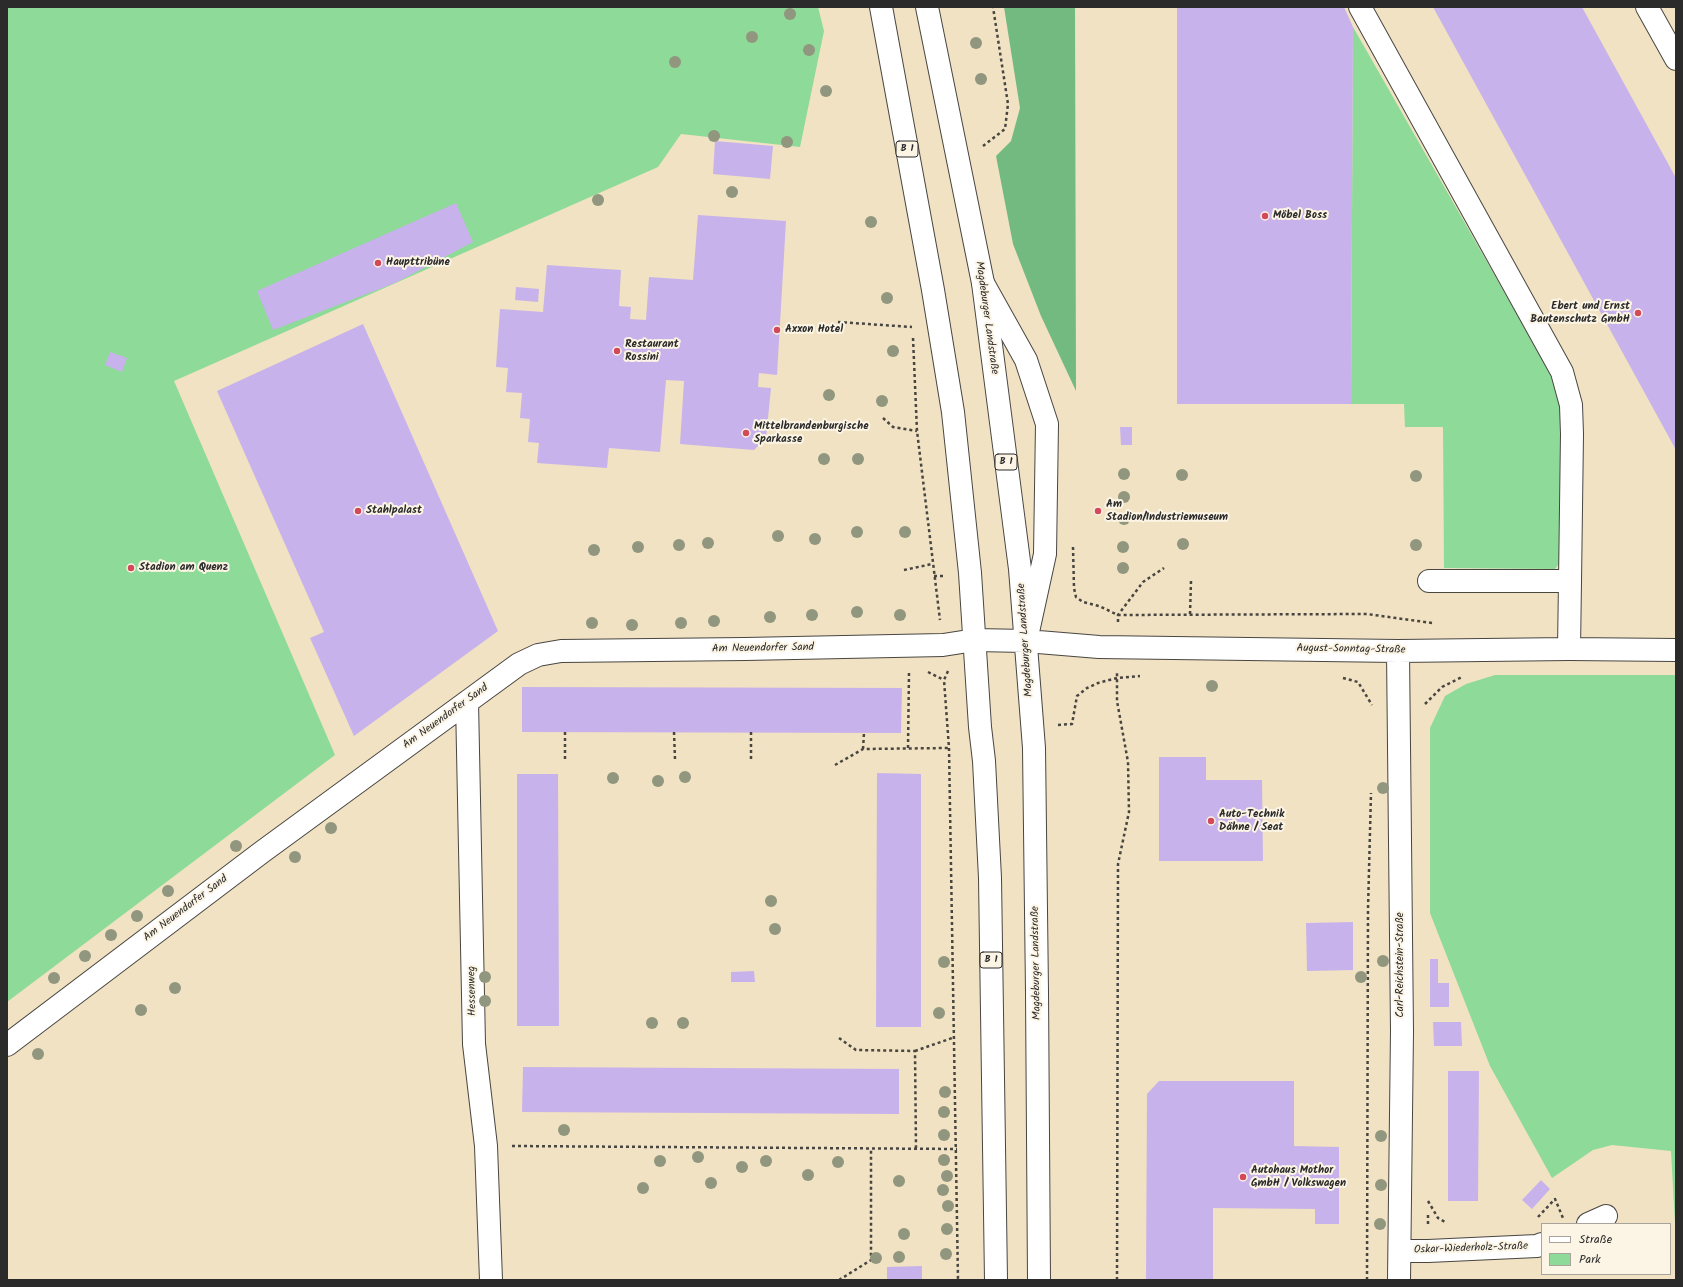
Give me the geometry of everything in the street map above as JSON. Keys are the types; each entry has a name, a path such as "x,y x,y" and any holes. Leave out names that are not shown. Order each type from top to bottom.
{"street":[{"name":"B 1","path":"881,7 932,282 953,412 970,573 980,727 984,760 990,878 996,1280"},
{"name":"Magdeburger Landstraße","path":"927,7 982,283 1020,569 1034,756 1038,1000 1039,1280"},
{"path":"1360,7 1562,372 1571,405 1572,434 1569,649"},
{"path":"1647,7 1676,59"},
{"path":"982,283 1026,360 1047,424 1045,554 1026,641"},
{"path":"1429,581 1570,581"},
{"name":"Am Neuendorfer Sand","path":"7,1045 262,852 519,664 538,655 561,651 943,645 975,640 1026,641"},
{"name":"August-Sonntag-Straße","path":"1026,641 1117,647 1398,651 1569,649 1676,650"},
{"name":"Carl-Reichstein-Straße","path":"1398,651 1402,1031 1399,1280"},
{"name":"Hessenweg","path":"467,702 474,1044 486,1146 491,1280"},
{"name":"Oskar-Wiederholz-Straße","path":"1400,1251 1536,1246 1541,1244"}],"path":[{"path":"956,152 979,149 1005,129 1008,104 994,7"},
{"path":"911,319 917,431 932,564 948,671 944,680 949,748 957,1148 958,1280"},
{"path":"838,322 912,327"},
{"path":"883,418 893,427 917,431"},
{"path":"1073,540 1074,588 1076,596 1083,602 1099,606 1118,615 1367,614 1435,623"},
{"path":"904,570 932,564"},
{"path":"1117,1280 1118,864 1129,812 1128,762 1117,701 1118,615 1143,582 1164,568"},
{"path":"1190,581 1190,614"},
{"path":"908,748 909,671 915,671"},
{"path":"921,672 927,672 944,680"},
{"path":"1117,678 1141,676"},
{"path":"1337,676 1358,682 1373,708"},
{"path":"565,732 566,759"},
{"path":"674,732 675,759"},
{"path":"751,732 751,759"},
{"path":"863,749 864,732"},
{"path":"835,765 863,749 949,748"},
{"path":"1366,1280 1368,1197 1368,902 1370,820 1373,786"},
{"path":"840,1038 856,1050 915,1051 955,1037"},
{"path":"915,1051 916,1148"},
{"path":"486,1146 957,1148"},
{"path":"839,1280 871,1260 871,1148"}],"green space":[{"name":"Stadion am Quenz","path":"7,7 818,7 824,31 800,147 681,134 658,167 174,381 335,755 7,1002"},
{"path":"1004,7 1075,7 1076,391 1041,316 1013,244 996,156 1011,141 1020,108"},
{"path":"1353,27 1551,374 1563,412 1564,557 1555,569 1444,568 1443,427 1405,427 1404,404 1351,404"},
{"path":"1495,675 1676,675 1676,1242 1671,1151 1612,1145 1593,1150 1552,1178 1490,1066 1430,913 1430,728 1445,696 1466,684"}],"building":[{"name":"Möbel Boss","path":"1177,7 1344,7 1353,27 1351,404 1177,404"},
{"name":"Ebert und Ernst Bautenschutz GmbH","path":"1433,7 1582,7 1676,178 1676,450"},
{"path":"715,141 773,146 770,179 713,174"},
{"name":"Haupttribüne","path":"456,203 473,242 395,283 273,330 257,291"},
{"path":"698,215 786,221 777,375 759,373 758,387 771,388 766,438 754,450 680,444 684,381 666,380 660,452 609,448 607,468 537,463 539,443 528,442 530,419 520,418 522,393 506,392 508,368 496,367 500,309 543,312 547,265 621,270 619,306 631,307 630,319 646,320 649,277 693,280"},
{"path":"516,287 539,289 538,302 515,300"},
{"name":"Stahlpalast","path":"363,324 498,631 354,736 310,638 324,632 217,391"},
{"path":"110,352 127,358 122,372 105,365"},
{"path":"1120,427 1132,427 1132,445 1121,445"},
{"path":"522,687 902,688 901,733 522,732"},
{"name":"Auto-Technik Dähne / Seat","path":"1159,757 1206,757 1206,780 1262,780 1263,861 1159,861"},
{"path":"877,773 921,774 921,1027 876,1027"},
{"path":"517,774 558,774 559,1026 517,1026"},
{"path":"1353,922 1353,970 1307,971 1306,923"},
{"path":"1430,959 1438,959 1438,983 1449,983 1449,1007 1430,1007"},
{"path":"754,971 755,982 731,982 731,972"},
{"path":"1433,1022 1461,1022 1462,1046 1434,1046"},
{"path":"523,1067 899,1069 899,1114 522,1112"},
{"path":"1448,1071 1479,1071 1478,1201 1448,1201"},
{"name":"Autohaus Mothor GmbH / Volkswagen","path":"1159,1081 1294,1081 1294,1146 1339,1147 1339,1224 1315,1224 1315,1209 1213,1208 1213,1280 1146,1280 1147,1094"},
{"path":"1541,1180 1550,1189 1532,1209 1522,1200"},
{"path":"922,1266 922,1280 887,1280 887,1267"}],"place":[{"name":"Möbel Boss","path":"1265,216"},
{"name":"Haupttribüne","path":"378,263"},
{"name":"Ebert und Ernst Bautenschutz GmbH","path":"1638,313"},
{"name":"Axxon Hotel","path":"777,330"},
{"name":"Restaurant Rossini","path":"617,351"},
{"name":"Mittelbrandenburgische Sparkasse","path":"746,433"},
{"name":"Stahlpalast","path":"358,511"},
{"name":"Am Stadion/Industriemuseum","path":"1098,511"},
{"name":"Stadion am Quenz","path":"131,568"},
{"name":"Auto-Technik Dähne / Seat","path":"1211,821"},
{"name":"Autohaus Mothor GmbH / Volkswagen","path":"1243,1177"}]}
